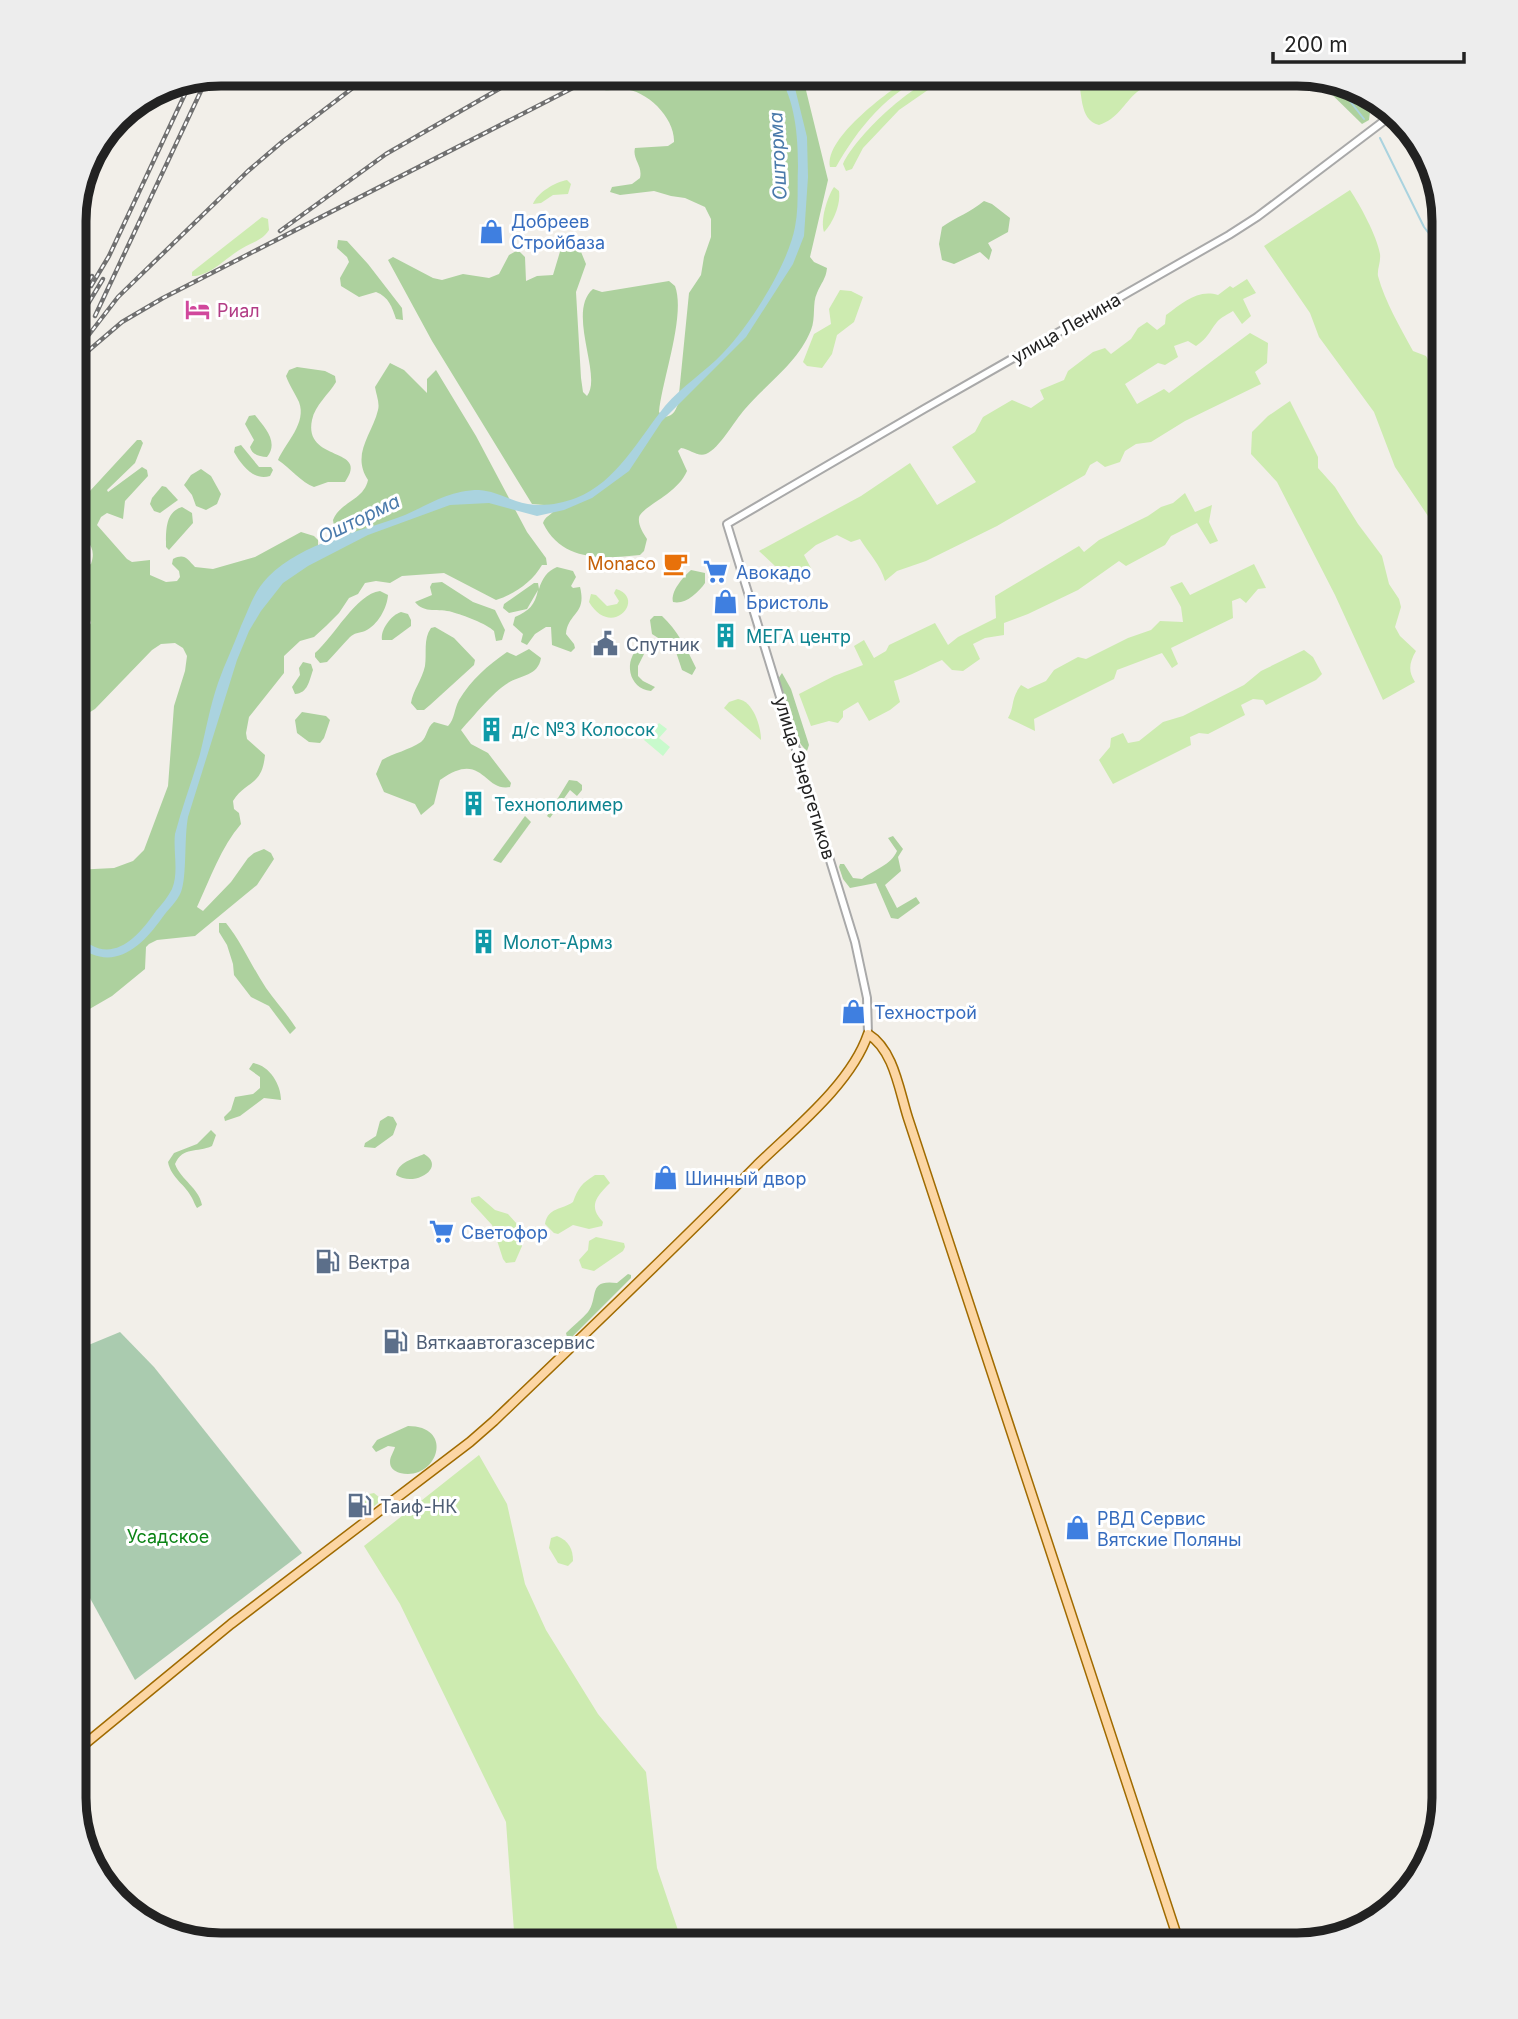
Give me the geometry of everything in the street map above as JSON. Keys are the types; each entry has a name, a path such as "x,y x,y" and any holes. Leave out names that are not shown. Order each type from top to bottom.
{"main road":[{"path":"86,1743 231,1624 494,1421 656,1267 835,1087 862,1052 868,1034 881,1044 891,1066 1176,1933"}],"street":[{"name":"улица Ленина","path":"727,524 1229,235 1386,119"},
{"name":"улица Энергетиков","path":"727,524 855,942 867,998 868,1034"}],"green space":[{"path":"601,86 805,86 828,180 810,257 827,268 816,297 811,330 805,342 790,363 745,409 711,451 703,455 681,448 678,451 687,471 668,494 646,509 639,518 647,539 644,551 640,555 612,557 572,551 551,536 543,523 555,509 532,504 432,341 388,260 393,257 442,280 463,274 489,278 499,274 509,255 518,250 525,257 526,281 537,276 553,275 562,245 579,247 586,264 576,292 581,378 583,392 587,396 591,387 591,374 583,313 586,299 593,289 602,292 669,281 675,286 678,313 659,412 663,417 671,415 678,404 689,293 701,275 711,237 711,219 705,207 685,198 654,191 620,195 610,192 612,187 632,184 640,178 635,148 668,146 674,142 665,115 650,100 632,91 601,89"},
{"path":"898,86 907,86 876,112 854,138 836,167 830,167 831,155 848,128"},
{"path":"920,86 934,86 899,110 863,148 852,169 846,171 843,164 859,140 885,113"},
{"path":"1080,86 1147,86 1137,92 1111,119 1099,125 1092,122 1082,104"},
{"path":"1326,89 1357,100 1370,112 1369,120 1362,124"},
{"path":"567,180 571,184 568,194 553,195 541,203 533,204 547,189"},
{"path":"834,187 839,191 838,207 824,232 825,209"},
{"path":"1350,190 1368,221 1378,247 1378,276 1389,305 1413,351 1426,356 1432,367 1432,523 1395,467 1374,412 1319,337 1310,313 1264,246"},
{"path":"984,201 1010,218 1008,232 988,243 992,250 989,260 980,252 954,264 942,260 939,244 942,227"},
{"path":"262,217 268,219 269,230 263,237 211,270 192,276 192,272"},
{"path":"338,240 347,241 368,264 402,308 403,320 396,319 389,303 380,294 376,292 359,297 341,286 340,278 349,262 337,248"},
{"path":"1247,279 1256,293 1243,299 1251,316 1242,324 1233,311 1218,321 1206,338 1196,346 1188,341 1174,346 1178,357 1165,365 1158,363 1125,384 1137,404 1164,389 1169,393 1250,333 1268,343 1267,363 1255,372 1261,384 1185,421 1151,442 1136,444 1125,451 1120,462 1105,467 1097,461 1090,465 1085,475 997,526 926,561 897,571 885,581 878,564 860,539 851,542 837,535 816,545 804,555 813,572 801,579 775,566 759,551 861,496 910,463 937,505 976,482 952,447 975,432 983,417 1012,400 1031,408 1044,399 1040,390 1064,380 1068,371 1093,352 1105,348 1111,354 1147,322 1157,330 1165,324 1166,315 1190,298 1203,294 1218,295"},
{"path":"840,290 851,291 863,297 854,322 837,335 832,354 822,368 807,366 803,362 814,334 831,324 829,309"},
{"path":"390,363 404,370 427,393 427,379 436,370 476,436 527,532 546,558 547,565 542,565 522,587 496,600 444,573 402,576 390,583 365,583 358,594 349,598 339,613 314,637 300,641 284,656 284,673 249,717 247,739 265,755 261,773 233,801 241,824 222,853 197,907 203,911 254,853 264,849 271,853 274,859 257,885 195,936 157,940 149,944 146,947 145,969 112,996 86,1011 86,869 114,868 133,861 144,850 168,786 174,706 187,656 183,648 175,643 161,644 95,709 86,715 86,630 91,623 86,608 86,566 91,564 93,553 86,539 86,495 137,440 141,440 143,443 135,463 107,490 108,492 142,467 147,470 148,476 125,501 123,519 107,513 97,525 127,559 132,562 150,560 150,575 166,582 177,581 180,577 179,571 172,564 177,557 186,558 195,567 213,569 255,557 301,532 318,540 313,554 349,536 337,532 333,520 341,509 366,487 368,480 363,471 362,453 378,410 375,387"},
{"path":"297,367 325,371 335,376 336,382 312,420 312,434 317,443 350,463 351,471 345,482 328,482 314,487 278,460 300,417 299,402 286,376 289,370"},
{"path":"1290,401 1318,457 1318,468 1335,487 1382,556 1389,584 1401,607 1395,627 1400,636 1416,651 1410,667 1415,682 1383,700 1335,595 1277,482 1251,454 1252,432 1268,416"},
{"path":"255,415 271,441 272,446 267,457 257,455 250,447 254,440 245,424 249,416"},
{"path":"241,445 259,467 271,467 273,470 270,476 259,476 245,467 234,452 235,447"},
{"path":"201,469 211,476 221,494 217,504 206,510 196,506 184,485 191,475"},
{"path":"162,486 178,500 160,513 154,511 150,504"},
{"path":"1185,493 1195,512 1212,505 1209,522 1218,541 1210,544 1197,523 1171,536 1165,545 1126,566 1119,561 1078,590 1004,623 1004,635 985,638 973,644 980,659 963,671 952,670 942,660 894,681 900,702 890,710 869,721 858,702 843,711 843,717 838,723 829,721 811,726 799,694 863,665 854,646 864,640 874,658 886,651 889,645 935,623 948,645 996,618 995,596 1079,546 1084,552 1099,540 1173,503"},
{"path":"182,507 192,513 193,523 169,550 166,547 166,535 169,518 176,509"},
{"path":"1254,564 1266,588 1258,589 1246,603 1240,598 1232,601 1233,618 1171,648 1178,664 1172,668 1162,653 1117,670 1114,679 1034,719 1035,731 1008,718 1021,685 1028,689 1046,681 1054,670 1078,657 1086,659 1151,630 1160,621 1183,622 1181,607 1170,587 1182,582 1190,595"},
{"path":"557,567 573,571 576,577 571,586 580,587 581,603 567,627 566,634 574,644 575,648 571,652 552,645 551,627 535,634 527,645 521,642 523,634 513,625 515,617 531,607 538,590 527,609 509,613 503,608 504,604 534,583 538,583 539,589 545,576"},
{"path":"691,570 705,573 705,583 687,600 673,602 675,589"},
{"path":"442,582 473,602 495,610 505,630 502,640 496,641 494,631 486,625 452,612 423,608 415,602 432,595 432,583"},
{"path":"616,589 625,594 628,600 623,613 616,617 607,617 598,613 589,602 591,594 596,595 607,606 617,604 619,601 614,593"},
{"path":"380,591 388,595 384,611 378,620 370,628 352,636 327,662 320,663 315,653 362,600"},
{"path":"401,612 408,614 411,626 392,640 382,640 387,623"},
{"path":"654,616 662,616 681,640 696,668 692,675 682,670 675,649 652,634 650,620"},
{"path":"435,627 454,638 475,660 474,665 424,710 417,710 411,703 425,666 427,637 431,628"},
{"path":"640,647 644,654 638,666 638,676 655,687 651,691 637,685 630,673 631,659"},
{"path":"529,649 541,658 536,668 502,687 461,730 471,744 488,753 511,783 510,787 494,784 474,770 454,772 440,780 434,804 421,815 415,804 384,792 376,774 382,760 421,742 434,722 448,726 459,700 480,673 507,652 516,656"},
{"path":"1304,650 1313,657 1322,674 1316,680 1266,705 1263,700 1253,699 1241,705 1245,715 1208,734 1199,733 1190,737 1191,745 1113,784 1099,760 1110,747 1111,738 1123,733 1128,743 1139,741 1163,722 1183,716 1244,685 1261,671"},
{"path":"303,662 311,664 313,670 305,689 295,694 292,687 300,675 299,668"},
{"path":"782,673 791,689 809,745 807,751 801,745 793,727 778,679"},
{"path":"738,699 752,709 758,721 761,740 724,708 729,702"},
{"path":"302,712 326,716 330,720 320,743 309,742 297,733 295,720"},
{"path":"659,723 667,729 659,738 670,747 663,756 644,740"},
{"path":"569,780 577,781 582,785 582,790 577,796 570,790 550,818 547,816"},
{"path":"525,816 531,822 501,863 493,860"},
{"path":"893,836 903,849 898,857 901,871 885,885 897,908 916,897 920,903 898,919 891,918 876,883 850,888 839,867 844,864 853,878 862,879 894,856 897,851 888,838"},
{"path":"219,923 226,923 232,931 266,988 296,1028 290,1034 269,1006 251,997 234,975 227,945 219,932"},
{"path":"253,1063 264,1067 273,1076 281,1100 264,1098 240,1116 225,1121 224,1117 231,1110 235,1097 253,1094 260,1088 260,1077 249,1069"},
{"path":"388,1116 393,1117 397,1124 393,1135 375,1148 364,1147 365,1143 376,1136 380,1121"},
{"path":"211,1130 216,1135 212,1146 186,1152 175,1164 200,1199 202,1205 197,1208 189,1193 172,1173 168,1162 174,1153 197,1144"},
{"path":"424,1154 432,1165 426,1174 412,1179 396,1175 403,1164"},
{"path":"595,1175 604,1175 610,1183 595,1206 603,1222 602,1226 589,1229 573,1225 558,1234 554,1233 545,1224 549,1215 573,1202 581,1186"},
{"path":"479,1196 495,1210 508,1214 517,1224 522,1246 515,1262 506,1263 503,1259 492,1225 471,1202 471,1198"},
{"path":"596,1237 624,1243 625,1247 594,1271 582,1268 579,1260 588,1250 589,1241"},
{"path":"628,1274 631,1278 572,1337 567,1337 566,1333 588,1312 598,1286 608,1282 617,1283"},
{"name":"Усадское","path":"120,1332 154,1367 302,1553 135,1680 86,1591 86,1346"},
{"path":"408,1426 423,1428 432,1435 436,1443 436,1453 431,1462 413,1474 400,1473 392,1468 390,1460 395,1447 388,1446 376,1452 372,1447 377,1440"},
{"path":"479,1455 507,1504 525,1584 546,1630 598,1714 646,1772 657,1868 679,1933 514,1933 506,1822 400,1604 364,1546"},
{"path":"374,1493 380,1498 378,1503 362,1516 355,1516 353,1506"},
{"path":"557,1536 565,1540 571,1549 573,1561 568,1566 558,1563 549,1548 551,1538"}],"water":[{"path":"785,86 794,86 807,137 808,177 804,236 793,264 746,337 662,421 629,471 592,498 564,510 537,516 489,503 450,505 368,535 308,566 283,583 249,631 237,660 188,817 183,885 179,896 153,930 134,948 112,957 100,957 86,951 86,942 98,948 109,949 129,941 148,923 172,889 175,876 175,834 200,754 215,692 252,600 268,577 282,565 315,546 405,515 459,492 479,490 539,505 569,500 591,491 626,458 672,399 734,341 756,311 776,276 785,259 795,227 798,166 796,130"}],"waterway":[{"path":"1345,95 1364,119"},
{"path":"1380,138 1424,227 1432,237"}],"railway":[{"path":"86,338 118,297 248,171 355,86"},
{"path":"280,231 386,154 504,86"},
{"path":"86,353 122,322 163,298 577,86"},
{"path":"95,316 203,87"},
{"path":"91,286 109,256 187,90"},
{"path":"86,286 92,276"},
{"path":"86,307 103,279"}],"place":[{"name":"Добреев Стройбаза","path":"491,231"},
{"name":"Риал","path":"197,310"},
{"name":"Monaco","path":"676,563"},
{"name":"Авокадо","path":"716,572"},
{"name":"Бристоль","path":"726,602"},
{"name":"МЕГА центр","path":"726,636"},
{"name":"Спутник","path":"606,644"},
{"name":"д/с №3 Колосок","path":"492,729"},
{"name":"Технополимер","path":"474,804"},
{"name":"Молот-Армз","path":"483,942"},
{"name":"Технострой","path":"854,1012"},
{"name":"Шинный двор","path":"665,1178"},
{"name":"Светофор","path":"441,1232"},
{"name":"Вектра","path":"328,1262"},
{"name":"Вяткаавтогазсервис","path":"396,1342"},
{"name":"Таиф-НК","path":"360,1506"},
{"name":"РВД Сервис Вятские Поляны","path":"1077,1528"}],"water label":[{"name":"Ошторма","path":"778,156"},
{"name":"Ошторма","path":"359,519"}]}
